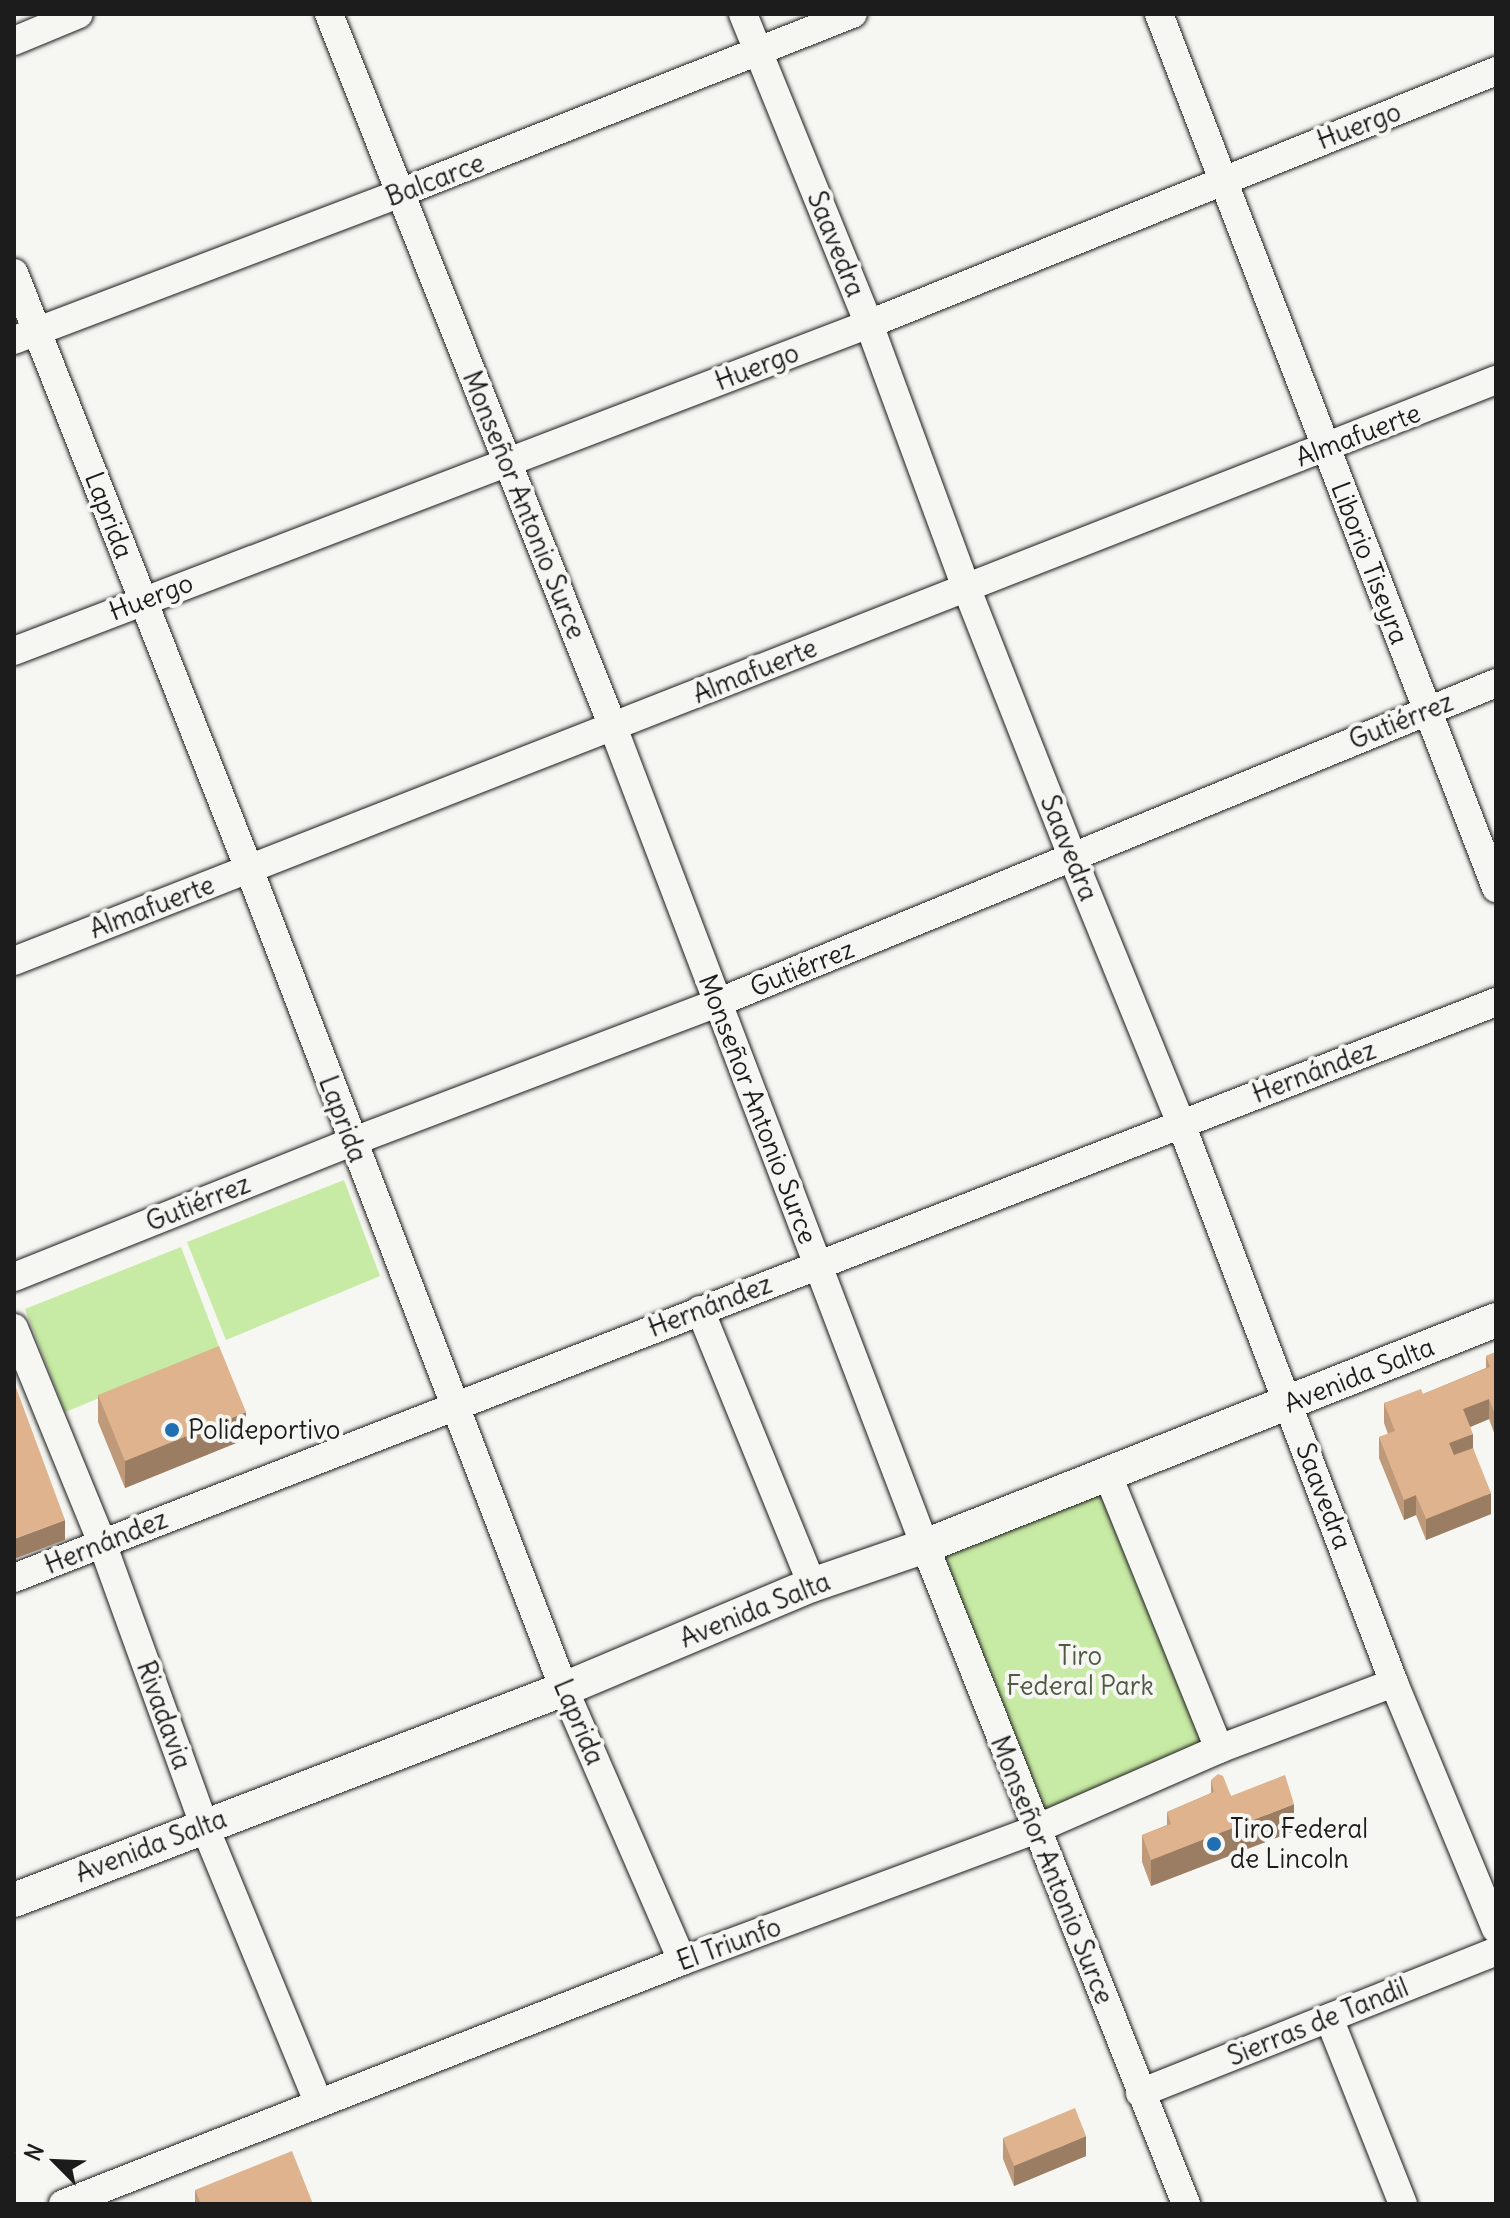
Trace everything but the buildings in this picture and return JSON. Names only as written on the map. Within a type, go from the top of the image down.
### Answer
[{"type":"main road","name":"Avenida Salta","points":[[14,1900],[564,1689],[812,1585],[925,1546],[1496,1320]]},
{"type":"street","points":[[14,41],[79,14]]},
{"type":"street","name":"Monseñor Antonio Surce","points":[[329,14],[613,727],[925,1546],[1186,2204]]},
{"type":"street","name":"Saavedra","points":[[743,14],[869,324],[966,587],[1181,1124],[1394,1683],[1496,1929]]},
{"type":"street","name":"Balcarce","points":[[26,336],[400,193],[853,14]]},
{"type":"street","name":"Liborio Tiseyra","points":[[1159,14],[1496,888]]},
{"type":"street","name":"Huergo","points":[[14,651],[869,324],[1496,71]]},
{"type":"street","name":"Laprida","points":[[14,273],[26,336],[142,600],[249,869],[351,1142],[456,1405],[564,1689],[682,1961]]},
{"type":"street","name":"Almafuerte","points":[[14,961],[1496,380]]},
{"type":"street","name":"Gutiérrez","points":[[14,1277],[351,1142],[717,1003],[1496,683]]},
{"type":"street","name":"Hernández","points":[[14,1578],[1496,1002]]},
{"type":"street","points":[[700,1310],[812,1585]]},
{"type":"street","name":"Rivadavia","points":[[14,1328],[102,1543],[204,1825],[318,2102]]},
{"type":"street","points":[[1107,1473],[1219,1749]]},
{"type":"street","name":"El Triunfo","points":[[63,2204],[682,1961],[1036,1829],[1219,1749],[1394,1683]]},
{"type":"street","name":"Sierras de Tandil","points":[[1140,2093],[1496,1951]]},
{"type":"street","points":[[1329,2018],[1403,2204]]},
{"type":"green space","points":[[344,1180],[380,1276],[226,1340],[187,1242]]},
{"type":"green space","points":[[181,1247],[220,1349],[65,1412],[25,1309]]},
{"type":"green space","name":"Tiro Federal Park","points":[[1107,1473],[1219,1749],[1036,1829],[925,1546]]},
{"type":"place","name":"Polideportivo","points":[[172,1430]]},
{"type":"place","name":"Tiro Federal de Lincoln","points":[[1214,1844]]}]
